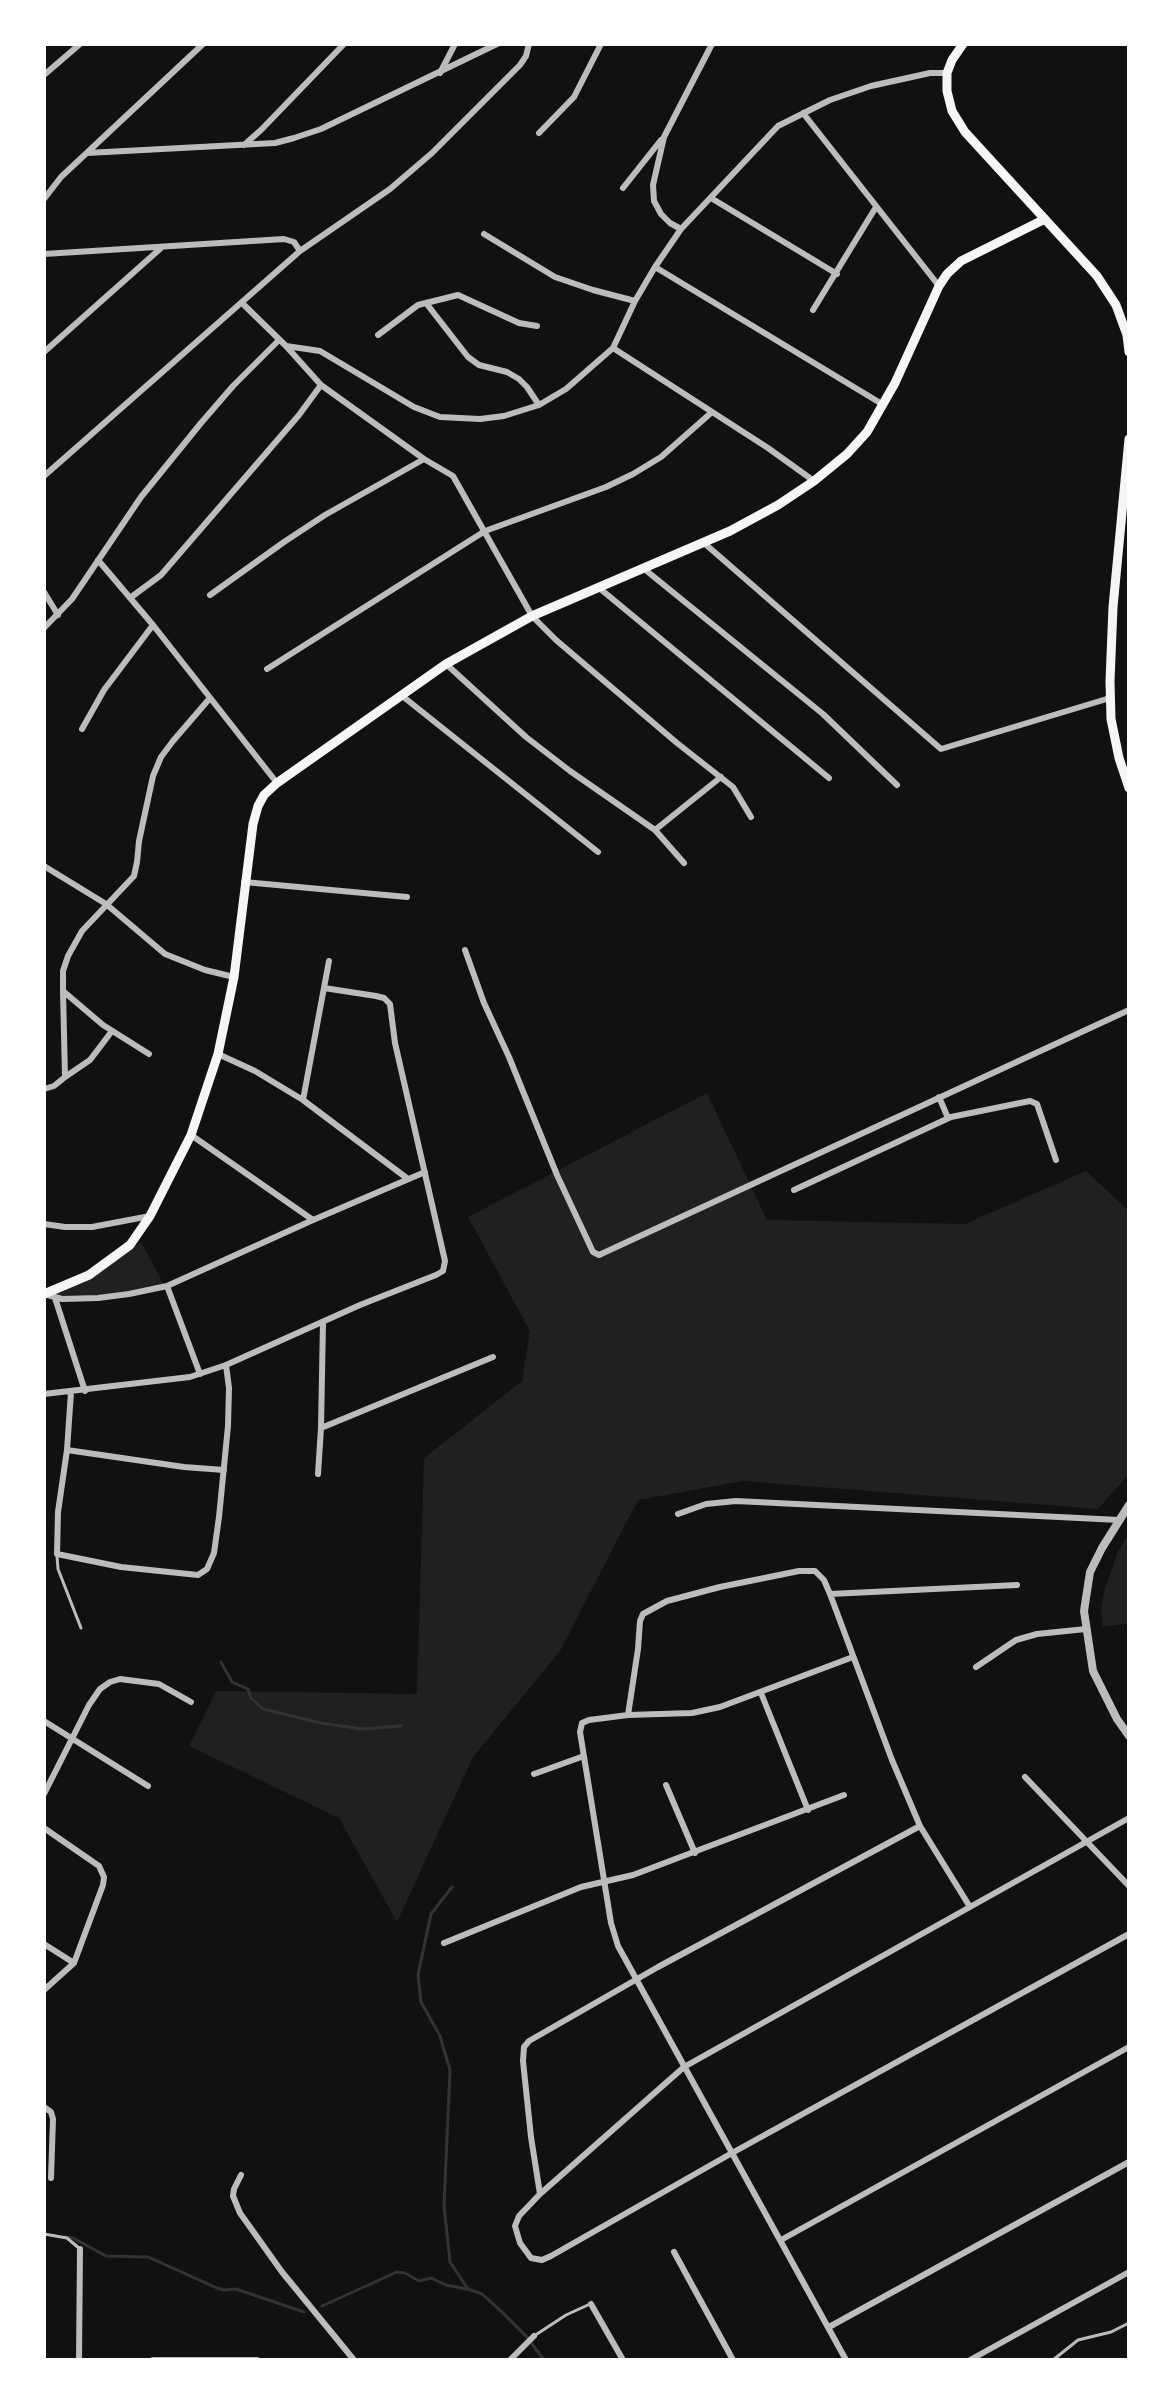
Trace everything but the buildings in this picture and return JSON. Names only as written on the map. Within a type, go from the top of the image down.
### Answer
[{"type":"main road","points":[[963,44],[947,73],[952,111],[965,132],[1097,276],[1116,305],[1128,334],[1129,352]]},
{"type":"main road","points":[[44,1294],[106,1264],[130,1245],[150,1216],[191,1135],[218,1054],[234,977],[244,882],[258,806],[264,795],[446,664],[532,616],[704,543],[778,505],[814,481],[847,454],[867,432],[895,383],[939,286],[961,261],[1045,219]]},
{"type":"main road","points":[[1129,439],[1125,522],[1113,609],[1110,698],[1115,740],[1129,788]]},
{"type":"street","points":[[44,75],[80,44]]},
{"type":"street","points":[[44,199],[61,177],[203,44]]},
{"type":"street","points":[[244,145],[344,44]]},
{"type":"street","points":[[439,73],[455,44]]},
{"type":"street","points":[[87,153],[275,143],[321,129],[497,44]]},
{"type":"street","points":[[44,476],[300,251],[390,189],[432,153],[520,65],[529,44]]},
{"type":"street","points":[[539,133],[574,97],[601,44]]},
{"type":"street","points":[[623,188],[664,137],[712,44]]},
{"type":"street","points":[[286,346],[320,351],[414,407],[440,417],[480,419],[504,416],[539,405],[566,389],[613,348],[635,301],[681,229],[778,126],[871,86],[930,73],[947,73]]},
{"type":"street","points":[[803,113],[939,286]]},
{"type":"street","points":[[664,137],[653,185],[654,201],[670,223],[681,229]]},
{"type":"street","points":[[711,198],[837,274]]},
{"type":"street","points":[[813,310],[876,207]]},
{"type":"street","points":[[484,234],[555,277],[635,301]]},
{"type":"street","points":[[44,254],[284,239],[294,242],[300,251]]},
{"type":"street","points":[[44,352],[162,247]]},
{"type":"street","points":[[655,267],[882,404]]},
{"type":"street","points":[[378,335],[407,312],[426,303],[460,295],[519,323],[537,326]]},
{"type":"street","points":[[242,303],[321,385],[424,459],[453,476],[532,616],[677,743],[733,787],[751,817]]},
{"type":"street","points":[[426,303],[468,357],[479,365],[507,372],[519,379],[539,405]]},
{"type":"street","points":[[44,628],[87,579],[141,497],[201,423],[279,340]]},
{"type":"street","points":[[613,348],[814,481]]},
{"type":"street","points":[[130,598],[161,575],[299,415],[321,385]]},
{"type":"street","points":[[267,669],[485,531],[606,487],[633,474],[661,457],[712,412]]},
{"type":"street","points":[[210,595],[325,515],[424,459]]},
{"type":"street","points":[[704,543],[941,749],[1110,698]]},
{"type":"street","points":[[98,560],[277,783]]},
{"type":"street","points":[[643,568],[823,714],[897,785]]},
{"type":"street","points":[[598,587],[829,778]]},
{"type":"street","points":[[44,592],[58,615]]},
{"type":"street","points":[[82,729],[104,690],[153,625]]},
{"type":"street","points":[[446,664],[526,737],[655,830],[684,863]]},
{"type":"street","points":[[401,695],[598,852]]},
{"type":"street","points":[[65,1077],[63,971],[75,941],[136,871],[146,800],[161,757],[210,698]]},
{"type":"street","points":[[655,830],[721,777]]},
{"type":"street","points":[[46,869],[106,904],[165,954],[205,970],[234,977]]},
{"type":"street","points":[[244,882],[407,897]]},
{"type":"street","points":[[465,950],[484,1003],[557,1175],[595,1254],[603,1255],[1129,1010]]},
{"type":"street","points":[[303,1100],[329,961]]},
{"type":"street","points":[[44,1394],[170,1381],[200,1374],[436,1275],[446,1267],[395,1043],[390,1004],[376,996],[324,988]]},
{"type":"street","points":[[63,991],[112,1031],[149,1054]]},
{"type":"street","points":[[44,1089],[54,1086],[90,1060],[112,1031]]},
{"type":"street","points":[[218,1054],[255,1071],[303,1100],[408,1179]]},
{"type":"street","points":[[939,1097],[948,1118]]},
{"type":"street","points":[[794,1190],[948,1118],[1030,1101],[1037,1104],[1056,1160]]},
{"type":"street","points":[[191,1135],[313,1220]]},
{"type":"street","points":[[44,1294],[55,1298],[113,1296],[167,1286],[425,1172]]},
{"type":"street","points":[[44,1224],[92,1227],[150,1216]]},
{"type":"street","points":[[167,1286],[200,1374]]},
{"type":"street","points":[[55,1298],[85,1391]]},
{"type":"street","points":[[318,1474],[323,1322]]},
{"type":"street","points":[[321,1428],[493,1357]]},
{"type":"street","points":[[71,1392],[58,1512],[57,1554],[142,1570],[192,1575],[203,1573],[214,1553],[224,1470],[229,1388],[226,1365]]},
{"type":"street","points":[[67,1450],[224,1470]]},
{"type":"street","points":[[678,1514],[706,1504],[736,1501],[1119,1520]]},
{"type":"street","points":[[1129,1505],[1090,1572],[1084,1611],[1093,1671],[1129,1736]]},
{"type":"street","points":[[628,1715],[641,1617],[649,1610],[667,1601],[720,1587],[808,1570],[818,1572],[830,1594],[920,1826],[970,1907]]},
{"type":"street","points":[[830,1594],[1017,1585]]},
{"type":"street","points":[[976,1667],[1016,1640],[1037,1634],[1086,1629]]},
{"type":"street","points":[[846,2360],[635,1981],[614,1937],[580,1738],[581,1724],[589,1720],[692,1713],[720,1707],[853,1657]]},
{"type":"street","points":[[44,1794],[71,1737],[100,1689],[110,1682],[120,1679],[159,1684],[191,1702]]},
{"type":"street","points":[[761,1693],[808,1810]]},
{"type":"street","points":[[44,1721],[148,1786]]},
{"type":"street","points":[[534,1774],[584,1756]]},
{"type":"street","points":[[1025,1777],[1129,1886]]},
{"type":"street","points":[[666,1785],[695,1853]]},
{"type":"street","points":[[444,1943],[581,1887],[605,1883],[695,1853],[844,1795]]},
{"type":"street","points":[[1129,1818],[684,2067],[519,2216],[515,2226],[520,2243],[531,2258],[536,2260],[551,2256],[1129,1934]]},
{"type":"street","points":[[540,2194],[531,2137],[524,2047],[529,2041],[780,1900],[920,1826]]},
{"type":"street","points":[[44,1828],[99,1866],[103,1885],[74,1963],[44,1990]]},
{"type":"street","points":[[44,1944],[74,1963]]},
{"type":"street","points":[[781,2240],[1129,2047]]},
{"type":"street","points":[[44,2107],[51,2112],[53,2119],[51,2178]]},
{"type":"street","points":[[829,2327],[1129,2162]]},
{"type":"street","points":[[241,2175],[233,2196],[240,2213],[267,2253],[354,2360]]},
{"type":"street","points":[[79,2360],[80,2249]]},
{"type":"street","points":[[674,2252],[733,2360]]},
{"type":"street","points":[[970,2360],[1129,2272]]},
{"type":"street","points":[[591,2304],[623,2360]]},
{"type":"street","points":[[510,2360],[534,2336]]},
{"type":"street","points":[[153,2360],[257,2360]]},
{"type":"lane","points":[[57,1554],[58,1569],[81,1628]]},
{"type":"lane","points":[[44,2234],[67,2238],[80,2249]]},
{"type":"lane","points":[[534,2336],[566,2315],[591,2304]]},
{"type":"lane","points":[[1053,2360],[1078,2340],[1111,2332],[1129,2323]]},
{"type":"shaded area","points":[[707,1093],[767,1220],[965,1224],[1086,1171],[1129,1211],[1129,1474],[1098,1509],[743,1481],[638,1500],[560,1651],[473,1757],[397,1922],[339,1818],[189,1746],[216,1691],[417,1694],[424,1458],[522,1381],[530,1331],[468,1217]]},
{"type":"shaded area","points":[[141,1242],[164,1285],[128,1293],[72,1298],[51,1294],[92,1276]]},
{"type":"shaded area","points":[[1129,1533],[1129,1623],[1103,1627],[1101,1609],[1104,1592],[1118,1551]]},
{"type":"waterway","points":[[221,1662],[232,1682],[248,1689],[251,1698],[263,1709],[362,1729],[401,1726]]},
{"type":"waterway","points":[[452,1887],[431,1914],[418,1975],[421,2002],[440,2036],[450,2070],[444,2206],[450,2262],[468,2289],[482,2294],[501,2311],[544,2360]]},
{"type":"waterway","points":[[65,2237],[73,2238],[106,2256],[148,2257],[217,2288],[236,2289],[304,2312]]},
{"type":"waterway","points":[[322,2306],[397,2272],[419,2281],[431,2278],[466,2289]]}]
